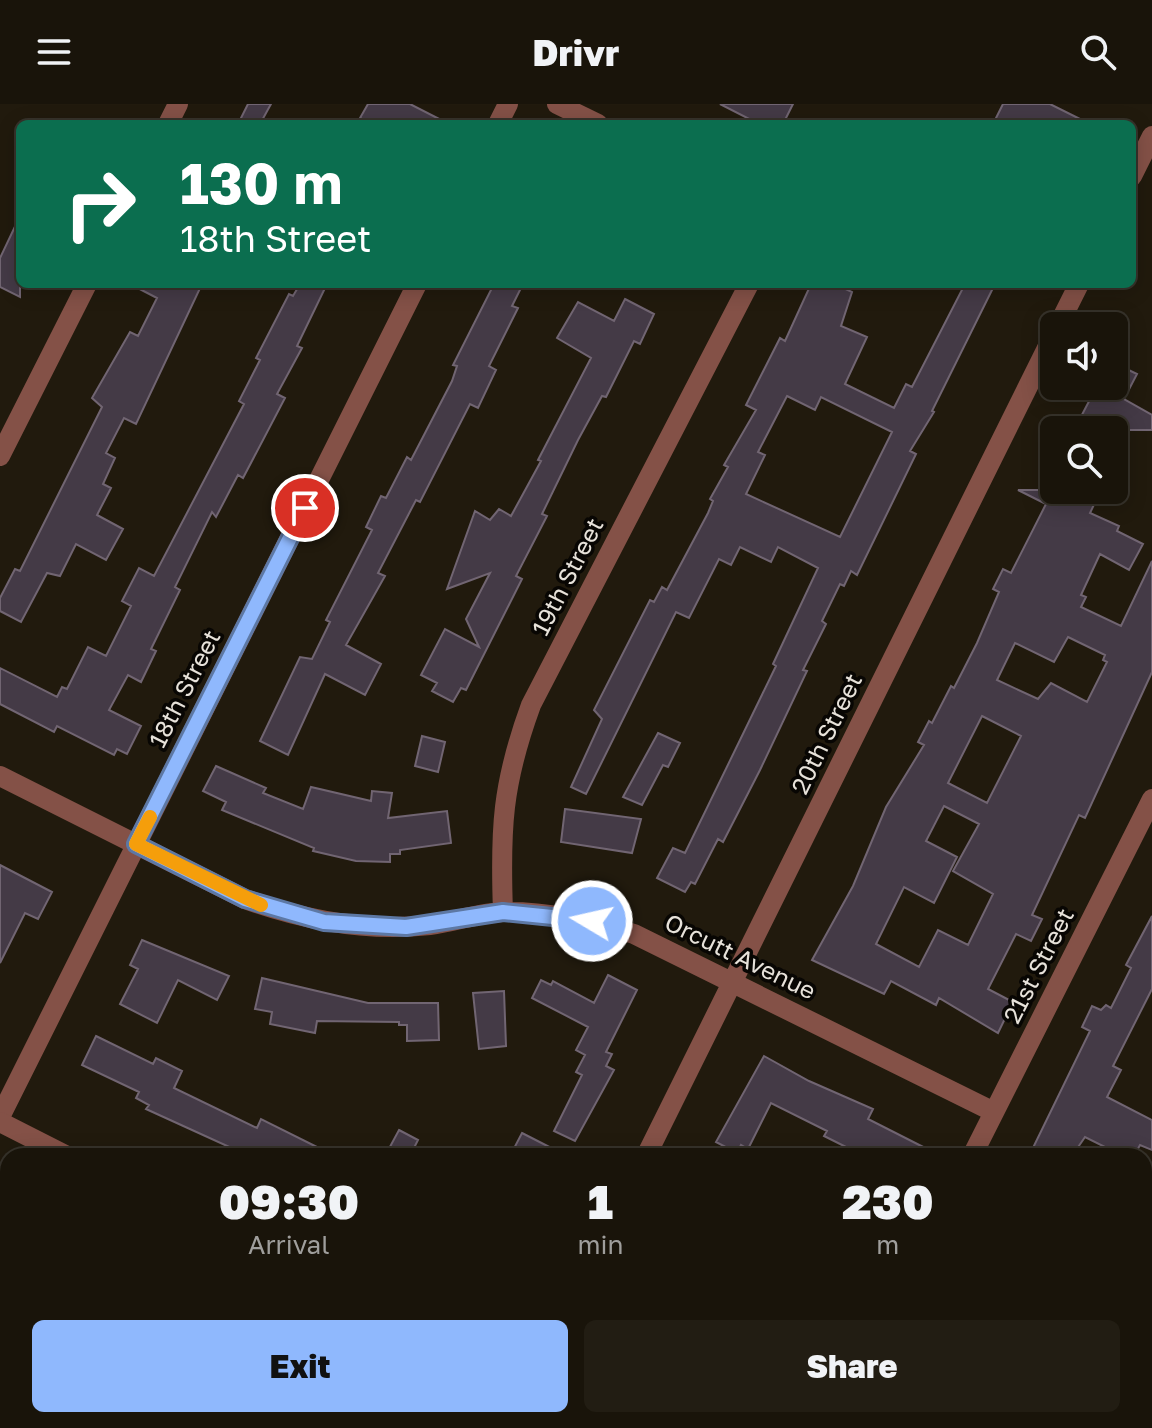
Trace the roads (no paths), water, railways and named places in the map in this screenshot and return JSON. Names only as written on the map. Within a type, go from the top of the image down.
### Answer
[{"type":"street","points":[[557,104],[590,120]]},
{"type":"street","points":[[1136,168],[1152,136]]},
{"type":"street","points":[[0,456],[85,288]]},
{"type":"street","name":"18th Street","points":[[0,1120],[415,288]]},
{"type":"street","name":"19th Street","points":[[503,912],[500,839],[504,798],[512,757],[531,705],[747,288]]},
{"type":"street","points":[[1065,312],[1077,288]]},
{"type":"street","name":"20th Street","points":[[650,1148],[1040,362]]},
{"type":"street","name":"Orcutt Avenue","points":[[0,776],[245,899],[324,922],[406,927],[503,912],[548,914],[620,930],[733,982],[994,1112]]},
{"type":"street","name":"21st Street","points":[[976,1148],[1152,799]]},
{"type":"street","points":[[0,1120],[52,1148]]}]
